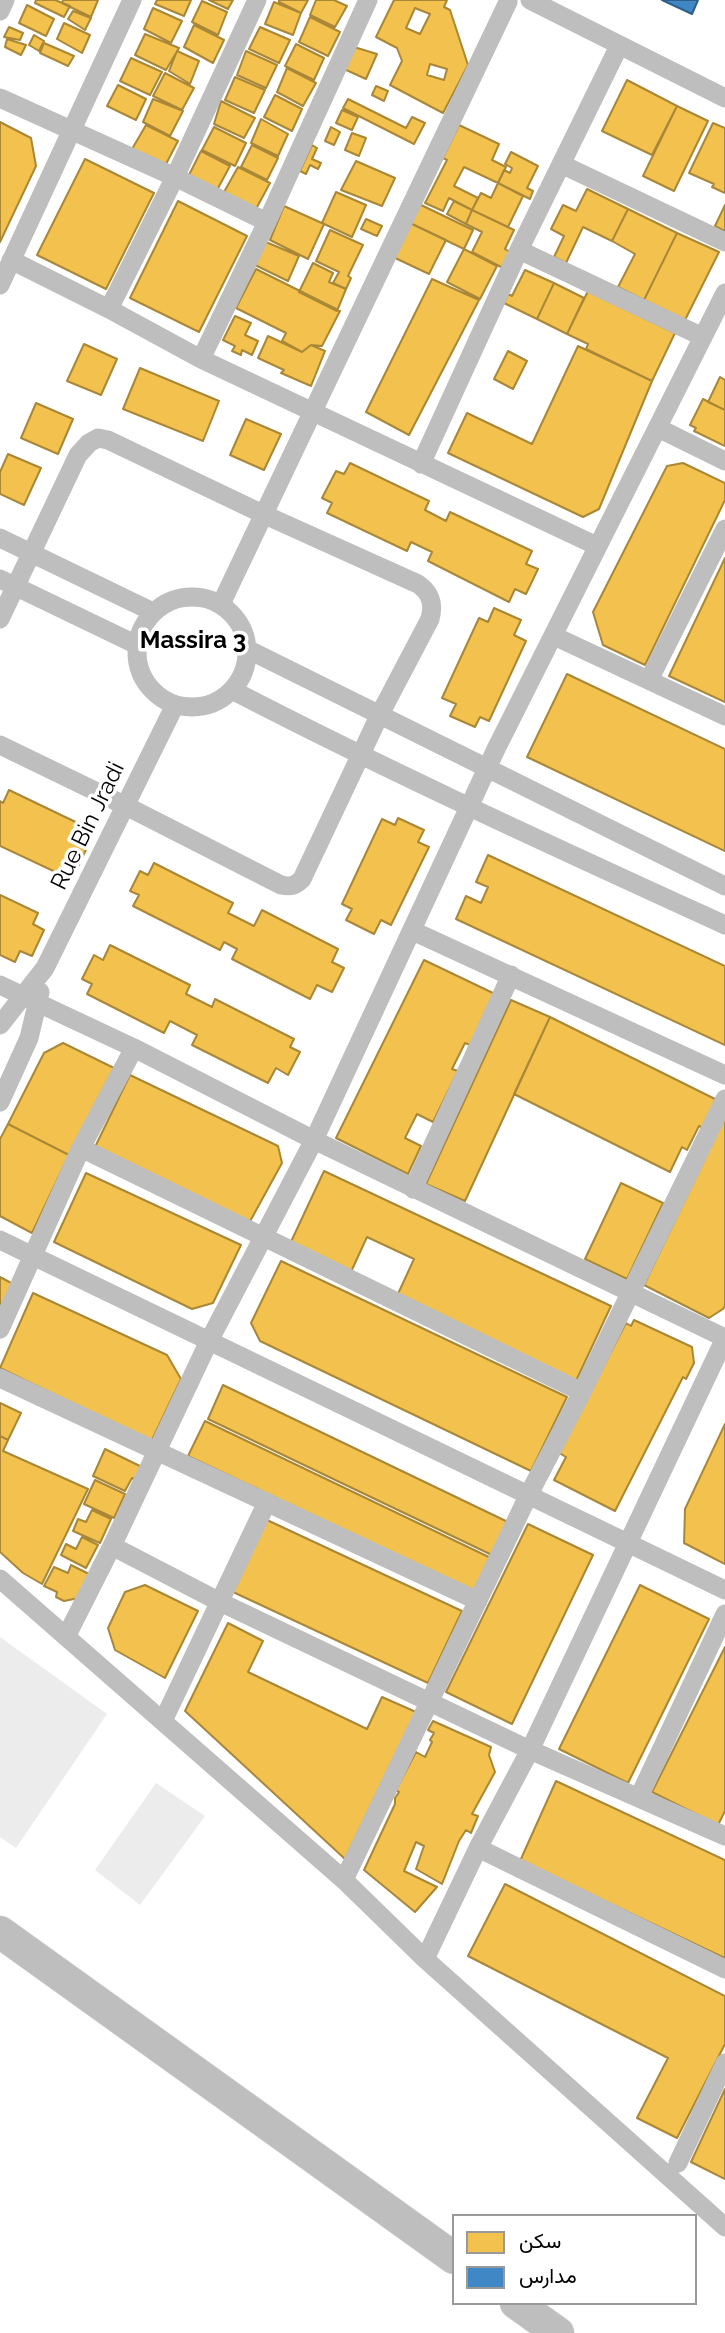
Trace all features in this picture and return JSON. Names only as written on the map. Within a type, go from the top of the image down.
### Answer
[{"type":"main road","points":[[0,1932],[452,2257]]},
{"type":"main road","points":[[519,2305],[558,2333]]},
{"type":"street","points":[[0,10],[5,0]]},
{"type":"street","points":[[0,285],[132,0]]},
{"type":"street","points":[[109,309],[175,177],[257,0]]},
{"type":"street","points":[[201,359],[368,0]]},
{"type":"street","points":[[530,0],[725,97]]},
{"type":"street","points":[[221,604],[510,1]]},
{"type":"street","points":[[421,464],[519,250],[619,46]]},
{"type":"street","points":[[0,98],[267,222]]},
{"type":"street","points":[[561,164],[725,242]]},
{"type":"street","points":[[519,250],[703,337]]},
{"type":"street","points":[[11,260],[201,359],[597,546]]},
{"type":"street","points":[[66,1637],[209,1341],[314,1140],[487,768],[725,293]]},
{"type":"street","points":[[658,428],[725,461]]},
{"type":"street","points":[[0,619],[8,583],[33,554],[78,455],[97,438],[108,440],[418,584],[430,595],[432,604],[430,619],[379,716],[302,879],[296,885],[281,886],[0,745]]},
{"type":"street","points":[[649,680],[725,529]]},
{"type":"street","points":[[0,538],[153,612]]},
{"type":"street","points":[[8,583],[136,645]]},
{"type":"street","points":[[186,596],[202,597],[221,604],[241,625],[247,649],[242,675],[232,690],[223,698],[207,705],[191,707],[175,705],[157,695],[143,679],[137,659],[136,645],[142,626],[153,612],[172,600],[186,596]]},
{"type":"street","points":[[554,636],[725,716]]},
{"type":"street","points":[[247,649],[725,886]]},
{"type":"street","points":[[232,690],[468,807],[725,925]]},
{"type":"street","name":"Rue Bin Jradi","points":[[0,1026],[30,999],[175,705]]},
{"type":"street","points":[[413,931],[725,1076]]},
{"type":"street","points":[[413,1189],[511,975]]},
{"type":"street","points":[[0,985],[134,1048],[413,1189],[725,1338],[530,1750],[478,1848],[425,1959]]},
{"type":"street","name":"Rue Bin Jradi","points":[[0,1102],[29,1038],[30,999]]},
{"type":"street","points":[[0,1329],[81,1149],[134,1048]]},
{"type":"street","points":[[344,1880],[528,1496],[582,1392],[725,1099]]},
{"type":"street","points":[[81,1149],[582,1392]]},
{"type":"street","points":[[0,1240],[725,1590]]},
{"type":"street","points":[[0,1378],[478,1601]]},
{"type":"street","points":[[163,1721],[267,1502]]},
{"type":"street","points":[[112,1546],[220,1602],[530,1750],[725,1836]]},
{"type":"street","points":[[0,1579],[344,1880],[425,1959],[725,2227]]},
{"type":"street","points":[[639,1797],[725,1614]]},
{"type":"street","points":[[478,1848],[725,1969]]},
{"type":"street","points":[[678,2163],[725,2063]]},
{"type":"shaded area","points":[[0,1637],[107,1714],[16,1848],[0,1837]]},
{"type":"shaded area","points":[[156,1783],[205,1816],[140,1905],[95,1870]]},
{"type":"building: سكن","points":[[36,0],[55,0],[70,6],[64,17],[35,3]]},
{"type":"building: سكن","points":[[63,0],[98,0],[91,17],[62,3]]},
{"type":"building: سكن","points":[[157,0],[191,0],[184,16],[155,4]]},
{"type":"building: سكن","points":[[209,0],[233,0],[228,9]]},
{"type":"building: سكن","points":[[279,0],[308,0],[301,13]]},
{"type":"building: سكن","points":[[316,0],[334,0],[347,6],[335,27],[310,15]]},
{"type":"building: سكن","points":[[394,0],[447,0],[444,7],[450,10],[468,65],[443,113],[390,85],[402,61],[397,48],[376,37]]},
{"type":"building: سكن","points":[[202,1],[227,12],[218,35],[192,22]]},
{"type":"building: سكن","points":[[274,2],[301,13],[293,35],[265,24]]},
{"type":"building: سكن","points":[[27,5],[54,19],[46,36],[19,23]]},
{"type":"building: سكن","points":[[153,8],[182,21],[171,43],[144,29]]},
{"type":"building: سكن","points":[[415,8],[430,14],[420,34],[406,28]]},
{"type":"building: سكن","points":[[73,11],[91,18],[85,30],[68,19]]},
{"type":"building: سكن","points":[[310,17],[340,32],[328,56],[299,42]]},
{"type":"building: سكن","points":[[64,23],[90,35],[82,53],[57,39]]},
{"type":"building: سكن","points":[[194,25],[224,40],[213,63],[184,47]]},
{"type":"building: سكن","points":[[9,27],[23,33],[20,40],[4,37]]},
{"type":"building: سكن","points":[[260,27],[290,40],[279,63],[249,49]]},
{"type":"building: سكن","points":[[145,34],[179,48],[166,70],[135,55]]},
{"type":"building: سكن","points":[[34,35],[44,41],[39,51],[29,45]]},
{"type":"building: سكن","points":[[7,39],[26,45],[21,55],[5,47]]},
{"type":"building: سكن","points":[[44,43],[74,56],[68,66],[40,53]]},
{"type":"building: سكن","points":[[296,44],[324,58],[314,80],[285,66]]},
{"type":"building: سكن","points":[[354,47],[377,54],[366,79],[344,69]]},
{"type":"building: سكن","points":[[177,51],[199,61],[190,84],[169,71]]},
{"type":"building: سكن","points":[[246,51],[277,65],[266,88],[237,75]]},
{"type":"building: سكن","points":[[131,58],[162,72],[150,95],[120,81]]},
{"type":"building: سكن","points":[[430,64],[447,69],[444,80],[427,75]]},
{"type":"building: سكن","points":[[287,68],[316,83],[303,106],[277,92]]},
{"type":"building: سكن","points":[[165,73],[194,88],[182,110],[153,96]]},
{"type":"building: سكن","points":[[235,77],[265,90],[254,113],[225,100]]},
{"type":"building: سكن","points":[[627,80],[677,106],[652,155],[602,131]]},
{"type":"building: سكن","points":[[118,85],[146,99],[136,120],[107,106]]},
{"type":"building: سكن","points":[[376,86],[388,91],[384,101],[372,95]]},
{"type":"building: سكن","points":[[275,95],[302,109],[292,131],[264,117]]},
{"type":"building: سكن","points":[[153,99],[183,111],[170,136],[143,122]]},
{"type":"building: سكن","points":[[348,99],[406,128],[412,117],[425,123],[414,144],[343,108]]},
{"type":"building: سكن","points":[[221,101],[255,118],[244,138],[214,124]]},
{"type":"building: سكن","points":[[677,106],[708,121],[674,191],[643,176]]},
{"type":"building: سكن","points":[[342,110],[358,117],[352,130],[336,123]]},
{"type":"building: سكن","points":[[261,119],[288,134],[278,156],[251,143]]},
{"type":"building: سكن","points":[[0,122],[31,138],[36,166],[0,242]]},
{"type":"building: سكن","points":[[713,123],[725,128],[725,193],[712,187],[714,184],[689,173]]},
{"type":"building: سكن","points":[[146,125],[178,141],[165,166],[132,149]]},
{"type":"building: سكن","points":[[459,125],[499,144],[492,160],[506,167],[498,183],[464,167],[454,186],[478,198],[472,210],[449,198],[443,211],[425,203],[447,160],[443,158]]},
{"type":"building: سكن","points":[[214,127],[246,143],[235,166],[202,150]]},
{"type":"building: سكن","points":[[331,127],[340,132],[334,145],[325,141]]},
{"type":"building: سكن","points":[[352,133],[366,138],[359,156],[345,150]]},
{"type":"building: سكن","points":[[252,145],[278,158],[267,180],[241,167]]},
{"type":"building: سكن","points":[[312,145],[317,148],[312,159],[321,163],[318,169],[310,165],[306,174],[300,171]]},
{"type":"building: سكن","points":[[201,151],[230,166],[217,190],[189,175]]},
{"type":"building: سكن","points":[[511,152],[538,166],[527,188],[533,191],[530,199],[498,183],[504,170],[510,173],[512,168],[505,164]]},
{"type":"building: سكن","points":[[85,159],[154,193],[106,289],[37,255]]},
{"type":"building: سكن","points":[[356,161],[395,178],[382,206],[341,190]]},
{"type":"building: سكن","points":[[238,167],[270,183],[256,209],[224,192]]},
{"type":"building: سكن","points":[[498,183],[523,196],[508,227],[472,210],[481,193],[491,198]]},
{"type":"building: سكن","points":[[587,189],[628,209],[612,241],[583,227],[566,263],[554,257],[564,236],[551,229],[563,205],[576,211]]},
{"type":"building: سكن","points":[[336,192],[366,205],[352,237],[322,223]]},
{"type":"building: سكن","points":[[178,201],[247,236],[199,332],[130,298]]},
{"type":"building: سكن","points":[[454,201],[472,210],[466,224],[447,214]]},
{"type":"building: سكن","points":[[419,204],[473,230],[464,249],[410,223]]},
{"type":"building: سكن","points":[[725,205],[725,231],[715,226]]},
{"type":"building: سكن","points":[[284,206],[324,224],[308,259],[270,240]]},
{"type":"building: سكن","points":[[628,209],[677,233],[644,300],[618,287],[635,254],[612,241]]},
{"type":"building: سكن","points":[[472,210],[514,230],[505,249],[513,254],[505,269],[472,252],[482,232],[466,224]]},
{"type":"building: سكن","points":[[366,219],[382,226],[377,236],[361,229]]},
{"type":"building: سكن","points":[[410,223],[446,240],[429,274],[393,257]]},
{"type":"building: سكن","points":[[330,230],[363,245],[348,276],[351,278],[346,289],[333,283],[339,272],[316,261]]},
{"type":"building: سكن","points":[[677,233],[719,252],[685,320],[644,300]]},
{"type":"building: سكن","points":[[266,242],[299,256],[288,281],[255,265]]},
{"type":"building: سكن","points":[[464,249],[497,266],[480,299],[447,282]]},
{"type":"building: سكن","points":[[313,263],[333,273],[329,282],[346,289],[337,311],[299,292]]},
{"type":"building: سكن","points":[[256,269],[340,311],[322,346],[311,345],[302,352],[282,341],[286,333],[236,308]]},
{"type":"building: سكن","points":[[525,270],[554,283],[537,319],[504,303],[508,294],[512,296]]},
{"type":"building: سكن","points":[[432,279],[479,300],[409,435],[366,412]]},
{"type":"building: سكن","points":[[554,283],[584,298],[567,334],[537,319]]},
{"type":"building: سكن","points":[[588,291],[675,333],[652,381],[586,349],[588,344],[567,334]]},
{"type":"building: سكن","points":[[235,316],[251,323],[245,335],[258,341],[252,355],[242,350],[241,355],[232,351],[235,346],[223,340]]},
{"type":"building: سكن","points":[[268,336],[302,352],[311,345],[325,351],[311,386],[281,373],[284,370],[258,358]]},
{"type":"building: سكن","points":[[84,344],[117,359],[101,395],[67,381]]},
{"type":"building: سكن","points":[[578,346],[652,381],[599,509],[583,517],[448,453],[467,413],[532,444]]},
{"type":"building: سكن","points":[[508,351],[527,361],[513,389],[494,379]]},
{"type":"building: سكن","points":[[140,368],[219,401],[203,441],[123,409]]},
{"type":"building: سكن","points":[[720,377],[725,380],[725,410],[708,402]]},
{"type":"building: سكن","points":[[703,399],[725,410],[725,446],[694,431],[696,428],[690,425]]},
{"type":"building: سكن","points":[[36,403],[73,419],[58,454],[21,438]]},
{"type":"building: سكن","points":[[246,419],[281,434],[264,470],[230,455]]},
{"type":"building: سكن","points":[[8,454],[41,468],[24,505],[0,494],[0,472]]},
{"type":"building: سكن","points":[[350,463],[429,501],[425,510],[446,521],[450,512],[532,551],[526,564],[538,569],[526,594],[515,589],[509,602],[428,561],[432,552],[411,542],[407,551],[327,513],[332,503],[322,498],[336,471],[344,474]]},
{"type":"building: سكن","points":[[683,463],[725,483],[725,500],[645,665],[603,645],[593,612],[667,466]]},
{"type":"building: سكن","points":[[725,558],[725,702],[669,676]]},
{"type":"building: سكن","points":[[494,608],[521,620],[514,635],[526,641],[489,721],[480,717],[475,727],[450,716],[456,704],[442,698],[479,618],[488,622]]},
{"type":"building: سكن","points":[[567,674],[725,749],[725,851],[527,757]]},
{"type":"building: سكن","points":[[9,790],[86,827],[81,839],[89,843],[77,869],[69,865],[64,876],[0,846],[0,801],[3,803]]},
{"type":"building: سكن","points":[[398,818],[424,830],[418,842],[429,847],[391,925],[381,920],[374,934],[346,920],[352,909],[342,904],[382,819],[395,825]]},
{"type":"building: سكن","points":[[488,855],[725,966],[725,1045],[456,919],[466,896],[481,903],[488,887],[476,882]]},
{"type":"building: سكن","points":[[154,863],[233,903],[228,913],[254,926],[262,910],[338,949],[332,962],[344,968],[332,992],[317,985],[310,999],[232,959],[237,949],[224,942],[220,950],[133,906],[139,895],[130,891],[140,871],[148,875]]},
{"type":"building: سكن","points":[[0,895],[38,913],[33,924],[44,930],[32,956],[20,951],[15,962],[0,955]]},
{"type":"building: سكن","points":[[110,945],[190,985],[186,994],[212,1007],[215,999],[294,1039],[290,1047],[300,1052],[288,1075],[276,1068],[268,1083],[192,1045],[197,1035],[170,1021],[164,1033],[87,994],[92,984],[82,979],[94,955],[103,960]]},
{"type":"building: سكن","points":[[424,960],[495,994],[470,1045],[465,1043],[452,1069],[458,1071],[433,1122],[417,1114],[405,1138],[421,1146],[408,1174],[336,1138]]},
{"type":"building: سكن","points":[[511,1000],[550,1017],[465,1201],[426,1184]]},
{"type":"building: سكن","points":[[550,1017],[717,1100],[703,1128],[699,1126],[687,1150],[682,1147],[670,1172],[514,1094]]},
{"type":"building: سكن","points":[[63,1043],[114,1068],[69,1155],[8,1124],[44,1053]]},
{"type":"building: سكن","points":[[130,1075],[278,1146],[282,1163],[248,1225],[94,1149]]},
{"type":"building: سكن","points":[[725,1117],[725,1306],[709,1318],[644,1285]]},
{"type":"building: سكن","points":[[8,1124],[69,1155],[32,1233],[0,1216],[0,1139]]},
{"type":"building: سكن","points":[[324,1171],[611,1306],[576,1381],[397,1296],[414,1259],[367,1237],[350,1274],[289,1246]]},
{"type":"building: سكن","points":[[86,1173],[241,1245],[213,1303],[192,1309],[54,1242]]},
{"type":"building: سكن","points":[[621,1183],[663,1203],[627,1279],[585,1259]]},
{"type":"building: سكن","points":[[281,1261],[567,1397],[531,1471],[260,1341],[251,1323]]},
{"type":"building: سكن","points":[[0,1277],[15,1285],[0,1310]]},
{"type":"building: سكن","points":[[33,1293],[167,1355],[181,1379],[151,1442],[0,1368]]},
{"type":"building: سكن","points":[[634,1320],[692,1347],[694,1363],[686,1379],[683,1377],[615,1511],[554,1480],[566,1457],[559,1453],[626,1323],[631,1326]]},
{"type":"building: سكن","points":[[223,1385],[510,1523],[494,1556],[208,1419]]},
{"type":"building: سكن","points":[[0,1403],[21,1413],[8,1440],[0,1436]]},
{"type":"building: سكن","points":[[205,1421],[493,1559],[477,1594],[188,1456]]},
{"type":"building: سكن","points":[[725,1424],[725,1564],[684,1543],[685,1509]]},
{"type":"building: سكن","points":[[0,1436],[8,1440],[3,1451],[88,1489],[42,1584],[23,1573],[0,1552]]},
{"type":"building: سكن","points":[[105,1449],[142,1467],[136,1480],[132,1478],[125,1491],[93,1476]]},
{"type":"building: سكن","points":[[95,1480],[125,1494],[114,1518],[84,1504]]},
{"type":"building: سكن","points":[[92,1510],[111,1519],[100,1543],[73,1531],[78,1519],[86,1522]]},
{"type":"building: سكن","points":[[267,1520],[462,1611],[428,1683],[233,1592]]},
{"type":"building: سكن","points":[[528,1524],[593,1555],[512,1724],[446,1692]]},
{"type":"building: سكن","points":[[82,1537],[98,1545],[86,1568],[61,1555],[66,1544],[76,1549]]},
{"type":"building: سكن","points":[[71,1565],[91,1575],[79,1598],[64,1601],[56,1597],[57,1592],[44,1586],[54,1567],[68,1573]]},
{"type":"building: سكن","points":[[145,1585],[198,1611],[165,1678],[115,1650],[108,1628],[125,1592]]},
{"type":"building: سكن","points":[[640,1585],[709,1619],[628,1783],[559,1749]]},
{"type":"building: سكن","points":[[228,1623],[263,1641],[248,1672],[367,1729],[382,1697],[416,1712],[345,1859],[185,1711]]},
{"type":"building: سكن","points":[[725,1647],[725,1811],[718,1825],[652,1792]]},
{"type":"building: سكن","points":[[433,1721],[491,1747],[489,1755],[495,1772],[472,1814],[478,1816],[471,1833],[466,1830],[459,1841],[442,1884],[416,1869],[424,1846],[416,1842],[404,1871],[437,1887],[415,1912],[364,1870],[395,1804],[399,1792],[396,1790],[416,1752],[425,1757],[432,1742],[430,1740],[434,1733],[428,1730]]},
{"type":"building: سكن","points":[[556,1781],[725,1860],[725,1958],[520,1861]]},
{"type":"building: سكن","points":[[505,1884],[725,1996],[725,2044],[677,2138],[637,2118],[668,2058],[468,1956]]},
{"type":"building: سكن","points":[[725,2089],[725,2179],[691,2162]]},
{"type":"building: مدارس","points":[[662,0],[698,0],[692,14]]},
{"type":"district","name":"Massira 3","points":[[193,641]]}]
